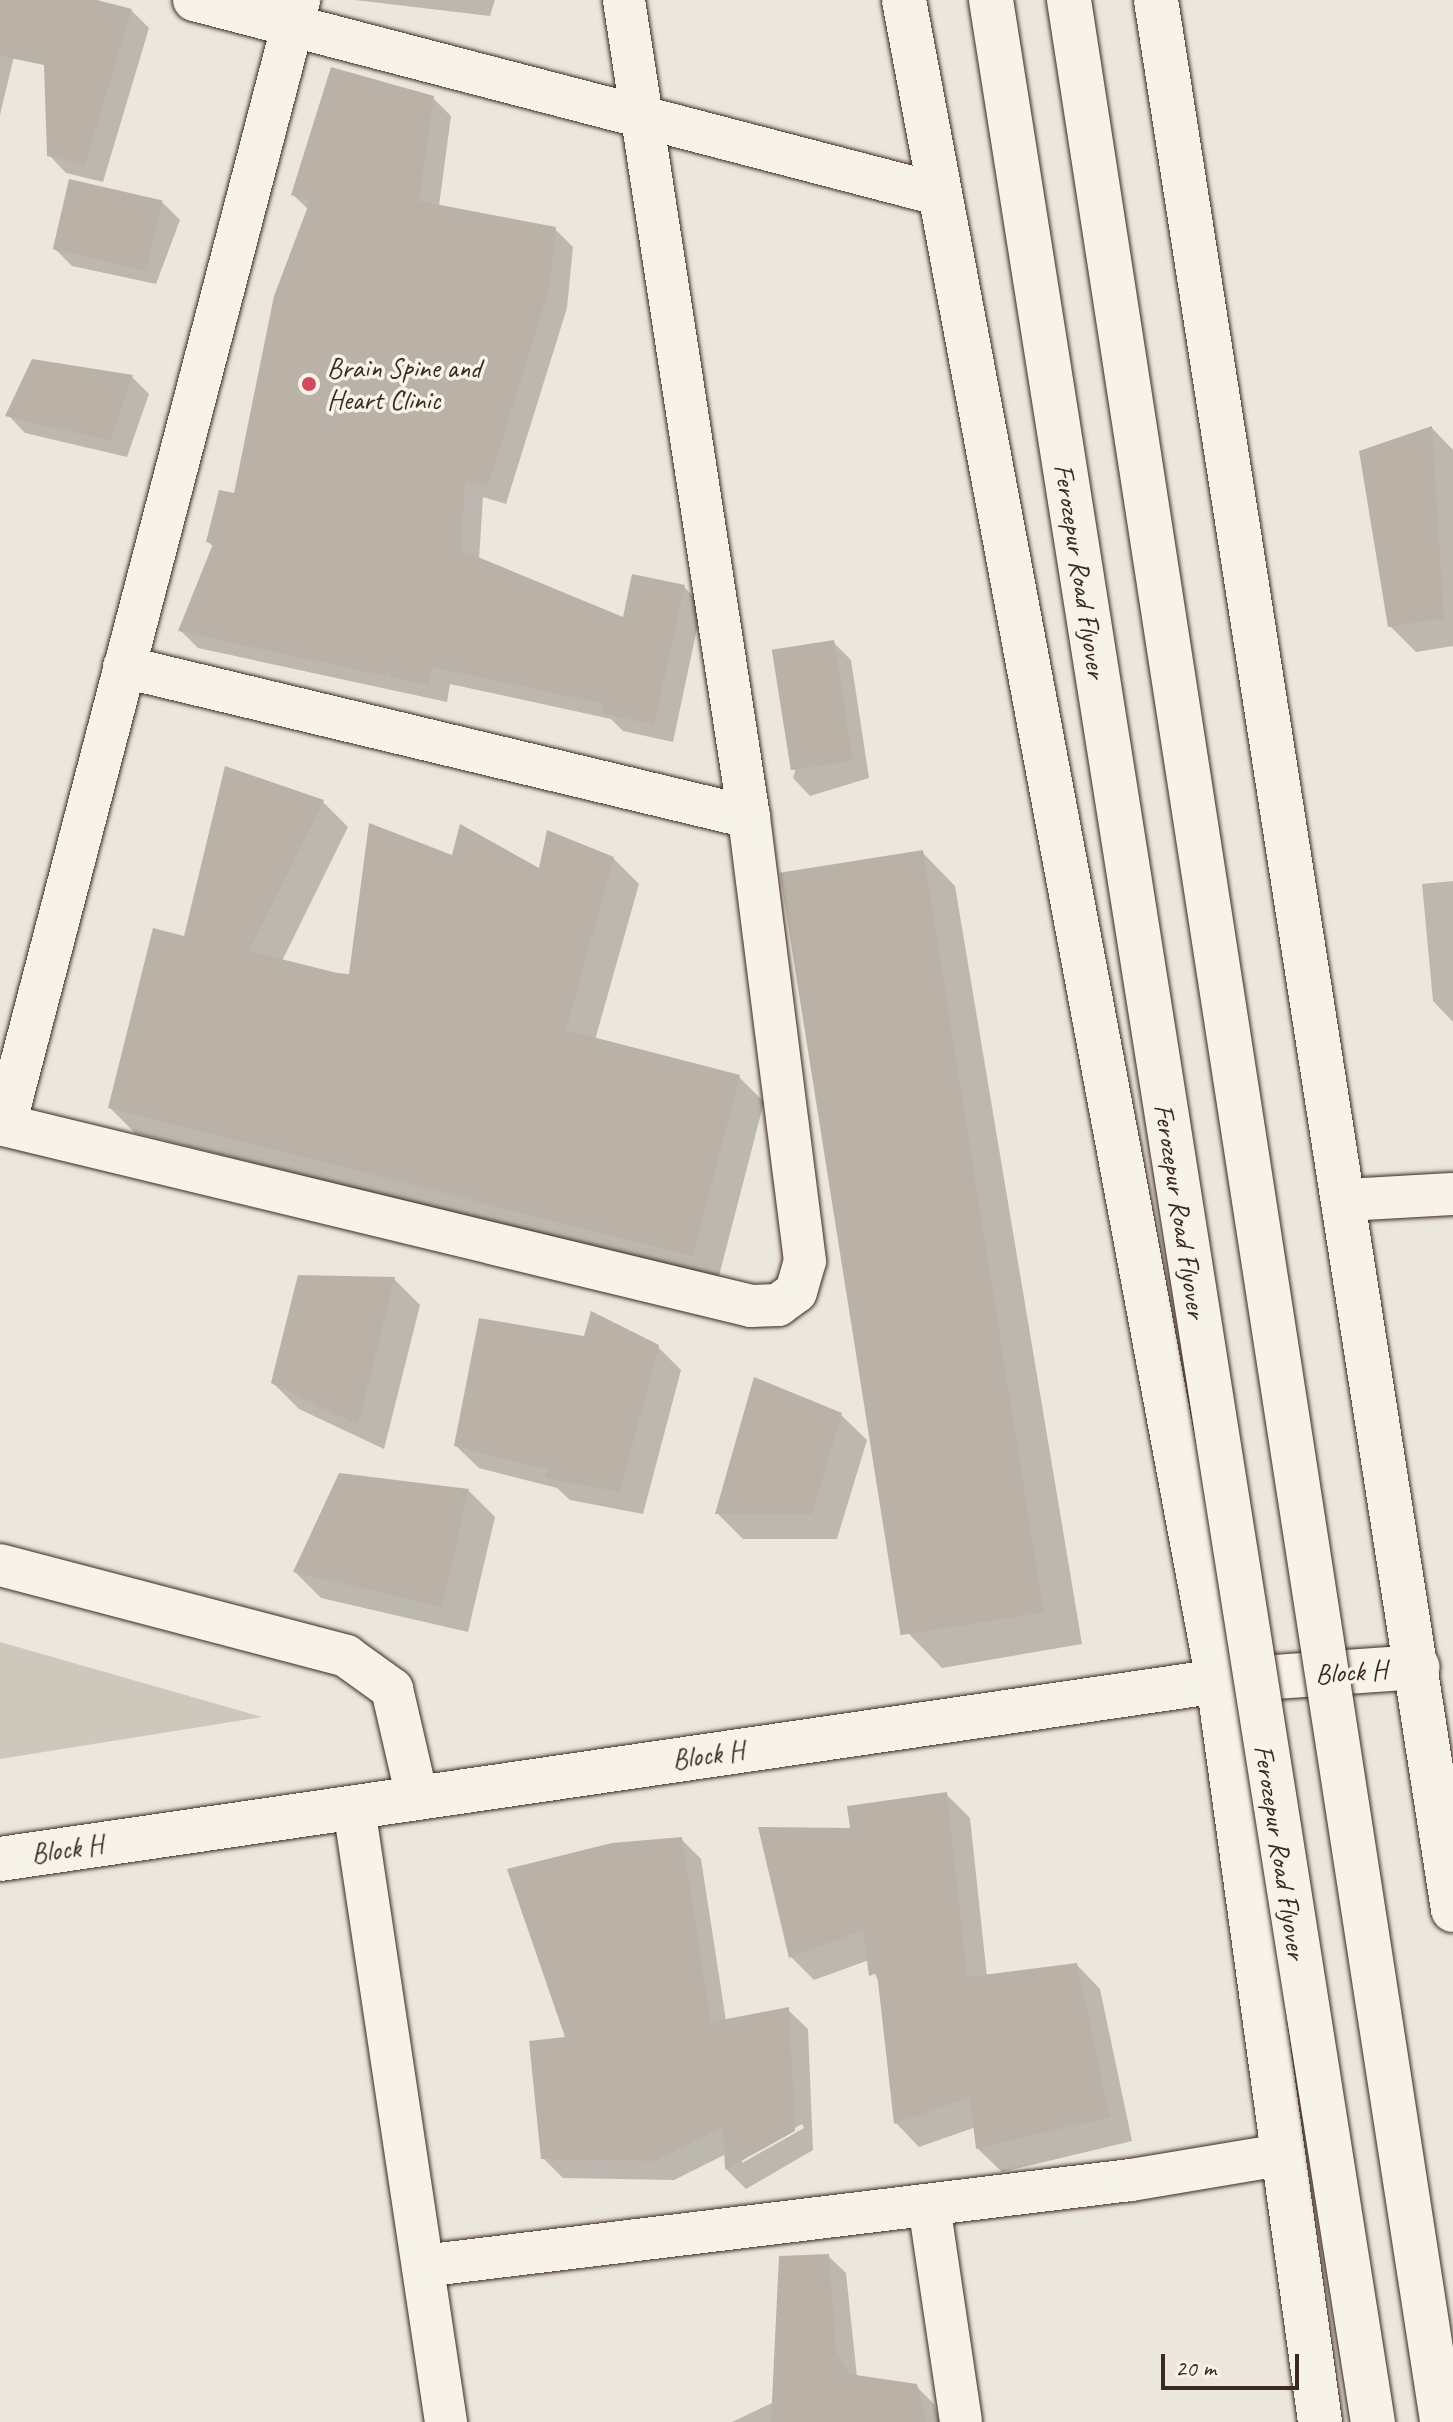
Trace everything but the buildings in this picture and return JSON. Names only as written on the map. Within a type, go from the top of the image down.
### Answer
[{"type":"main road","points":[[904,0],[934,193],[1218,1681],[1280,2155],[1320,2422]]},
{"type":"main road","name":"Ferozepur Road Flyover","points":[[991,0],[1373,2422]]},
{"type":"main road","points":[[1069,0],[1442,2422]]},
{"type":"main road","points":[[1156,0],[1345,1200],[1386,1503],[1418,1667],[1453,1910]]},
{"type":"main road","name":"Block H","points":[[0,1859],[1218,1681],[1418,1667]]},
{"type":"street","points":[[194,0],[296,12],[641,116],[934,193]]},
{"type":"street","points":[[296,12],[2,1124],[751,1306],[778,1305],[796,1292],[805,1261],[749,817],[624,0]]},
{"type":"street","points":[[124,667],[749,817]]},
{"type":"street","points":[[1345,1200],[1453,1194]]},
{"type":"street","points":[[0,1565],[346,1656],[392,1689],[417,1797]]},
{"type":"street","points":[[354,1808],[446,2422]]},
{"type":"street","points":[[423,2266],[929,2205],[1280,2155]]},
{"type":"street","points":[[929,2205],[961,2422]]},
{"type":"shaded area","points":[[0,1642],[262,1717],[0,1759]]},
{"type":"place","name":"Brain Spine and Heart Clinic","points":[[309,384]]}]
